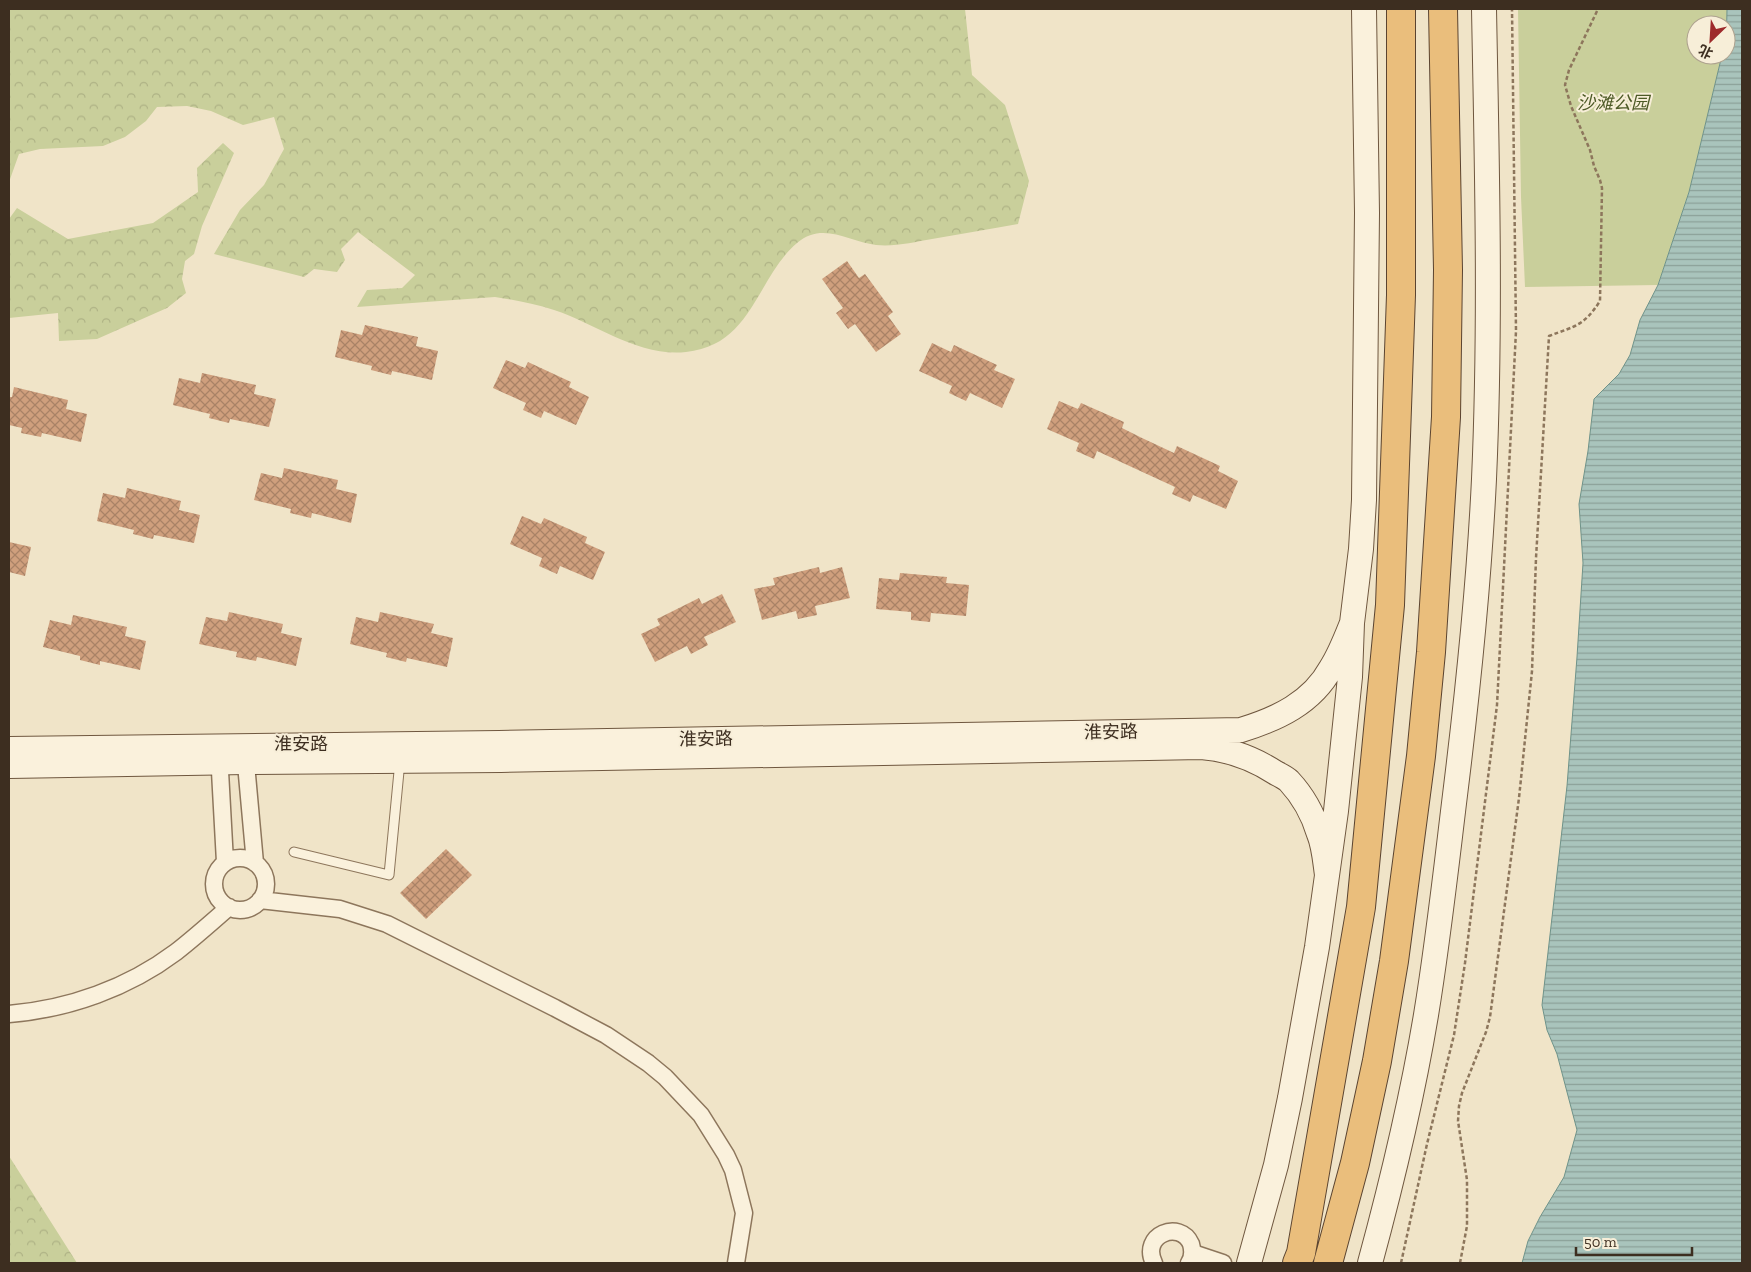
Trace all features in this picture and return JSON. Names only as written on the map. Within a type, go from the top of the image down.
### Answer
[{"type":"highway","points":[[1297,1263],[1301,1253],[1361,907],[1390,605],[1401,295],[1401,9]]},
{"type":"highway","points":[[1328,1263],[1355,1163],[1377,1061],[1392,970],[1421,756],[1431,652],[1446,417],[1448,270],[1443,9]]},
{"type":"main road","points":[[1249,1263],[1276,1165],[1317,947],[1336,812],[1347,706],[1352,623],[1361,549],[1364,500],[1368,213],[1364,9]]},
{"type":"main road","points":[[1370,1263],[1413,1082],[1426,1016],[1440,922],[1472,645],[1479,561],[1487,400],[1489,223],[1484,9]]},
{"type":"main road","name":"淮安路","points":[[9,749],[245,754],[500,743],[1241,730],[1275,718],[1310,696],[1332,668],[1352,623]]},
{"type":"main road","name":"淮安路","points":[[245,754],[400,761],[1220,748],[1262,763],[1288,780],[1306,803],[1315,822],[1320,835],[1327,875]]},
{"type":"main road","name":"淮安路","points":[[9,766],[219,754]]},
{"type":"street","points":[[219,754],[225,862]]},
{"type":"street","points":[[245,754],[255,863]]},
{"type":"street","points":[[239,858],[248,859],[255,863],[265,876],[266,885],[260,900],[254,906],[246,909],[230,907],[222,902],[217,896],[215,879],[225,862],[239,858]]},
{"type":"street","points":[[260,900],[340,909],[387,924],[606,1035],[648,1063],[666,1077],[701,1115],[730,1163],[744,1213],[736,1263]]},
{"type":"street","points":[[9,1014],[46,1010],[69,1004],[124,983],[176,952],[230,907]]},
{"type":"street","points":[[1154,1263],[1151,1256],[1153,1243],[1162,1233],[1169,1232],[1177,1232],[1188,1240],[1191,1258],[1223,1263]]},
{"type":"lane","points":[[294,852],[389,875],[400,761]]},
{"type":"path","points":[[1460,1263],[1467,1226],[1467,1180],[1458,1121],[1459,1106],[1490,1017],[1519,798],[1532,671],[1536,558],[1549,336],[1580,325],[1593,313],[1600,301],[1602,188],[1590,150],[1571,106],[1565,85],[1569,70],[1598,9]]},
{"type":"green space","points":[[9,9],[965,9],[972,75],[1005,105],[1029,181],[1018,224],[890,245],[876,245],[826,233],[807,237],[797,243],[783,257],[740,324],[726,337],[708,347],[686,352],[651,350],[634,345],[554,310],[525,302],[495,297],[357,307],[367,290],[402,288],[415,275],[358,232],[341,249],[345,260],[337,272],[314,269],[304,277],[214,254],[240,210],[264,185],[284,149],[274,117],[243,125],[211,111],[187,106],[157,107],[146,121],[125,137],[103,146],[40,149],[19,154],[9,182]]},
{"type":"green space","name":"沙滩公园","points":[[1518,9],[1727,9],[1727,15],[1686,15],[1686,65],[1720,65],[1689,192],[1658,285],[1525,287],[1521,197]]},
{"type":"green space","points":[[223,143],[234,153],[202,226],[194,254],[185,261],[182,279],[186,293],[167,308],[97,339],[59,341],[58,313],[9,318],[9,219],[17,208],[68,239],[153,223],[198,192],[197,168]]},
{"type":"green space","points":[[9,1156],[77,1263],[9,1263]]},
{"type":"water","points":[[1727,9],[1742,9],[1742,1263],[1522,1263],[1528,1241],[1564,1177],[1577,1130],[1557,1054],[1547,1030],[1542,1005],[1567,786],[1583,563],[1579,504],[1594,399],[1619,374],[1630,355],[1640,320],[1658,285],[1689,192],[1720,65],[1736,65],[1736,15],[1727,15]]},
{"type":"building","points":[[847,261],[859,278],[865,274],[893,312],[888,316],[901,334],[876,352],[855,324],[848,329],[836,313],[843,308],[822,279]]},
{"type":"building","points":[[365,325],[418,337],[416,346],[438,351],[432,380],[392,371],[391,375],[371,370],[372,366],[335,357],[341,330],[362,335]]},
{"type":"building","points":[[932,343],[951,352],[954,345],[997,365],[994,370],[1015,379],[1002,408],[970,393],[966,401],[949,393],[952,386],[919,371]]},
{"type":"building","points":[[506,360],[525,368],[528,362],[571,382],[569,387],[589,397],[576,425],[544,411],[541,418],[523,410],[526,403],[493,388]]},
{"type":"building","points":[[202,373],[256,385],[254,394],[276,399],[269,427],[230,419],[229,423],[209,418],[210,414],[173,405],[179,378],[200,383]]},
{"type":"building","points":[[14,387],[68,400],[66,409],[87,414],[81,442],[42,433],[41,437],[21,433],[22,428],[9,425],[9,397],[12,397]]},
{"type":"building","points":[[1059,401],[1078,409],[1081,403],[1124,422],[1122,428],[1174,453],[1177,446],[1220,466],[1218,471],[1238,481],[1226,509],[1193,495],[1190,502],[1172,494],[1175,487],[1097,451],[1094,459],[1076,451],[1079,443],[1047,429]]},
{"type":"building","points":[[284,468],[338,480],[336,489],[357,494],[351,523],[312,513],[311,518],[290,513],[291,509],[254,500],[261,473],[282,478]]},
{"type":"building","points":[[127,488],[181,501],[179,510],[200,515],[194,543],[154,535],[153,539],[133,534],[134,530],[97,521],[103,493],[125,498]]},
{"type":"building","points":[[522,516],[541,524],[544,518],[587,537],[585,543],[605,552],[593,580],[560,566],[557,574],[539,566],[542,558],[510,544]]},
{"type":"building","points":[[9,542],[31,547],[25,576],[9,572]]},
{"type":"building","points":[[819,567],[820,573],[842,567],[850,598],[815,606],[817,615],[798,619],[796,611],[762,620],[754,589],[775,585],[773,578]]},
{"type":"building","points":[[900,573],[947,577],[946,583],[969,585],[966,616],[931,613],[930,622],[911,620],[911,612],[876,609],[879,578],[899,580]]},
{"type":"building","points":[[722,594],[736,622],[704,637],[708,645],[691,654],[687,646],[655,662],[641,634],[660,625],[657,619],[699,598],[702,604]]},
{"type":"building","points":[[229,612],[283,624],[281,633],[302,638],[296,666],[257,657],[256,661],[236,657],[237,652],[199,644],[206,617],[227,621]]},
{"type":"building","points":[[380,612],[434,624],[431,633],[453,638],[447,667],[407,658],[406,662],[386,657],[387,653],[350,644],[356,617],[378,622]]},
{"type":"building","points":[[73,615],[127,627],[125,636],[146,641],[140,670],[100,661],[100,665],[80,660],[80,656],[43,647],[50,620],[71,625]]},
{"type":"building","points":[[446,849],[472,875],[426,919],[400,893]]}]
